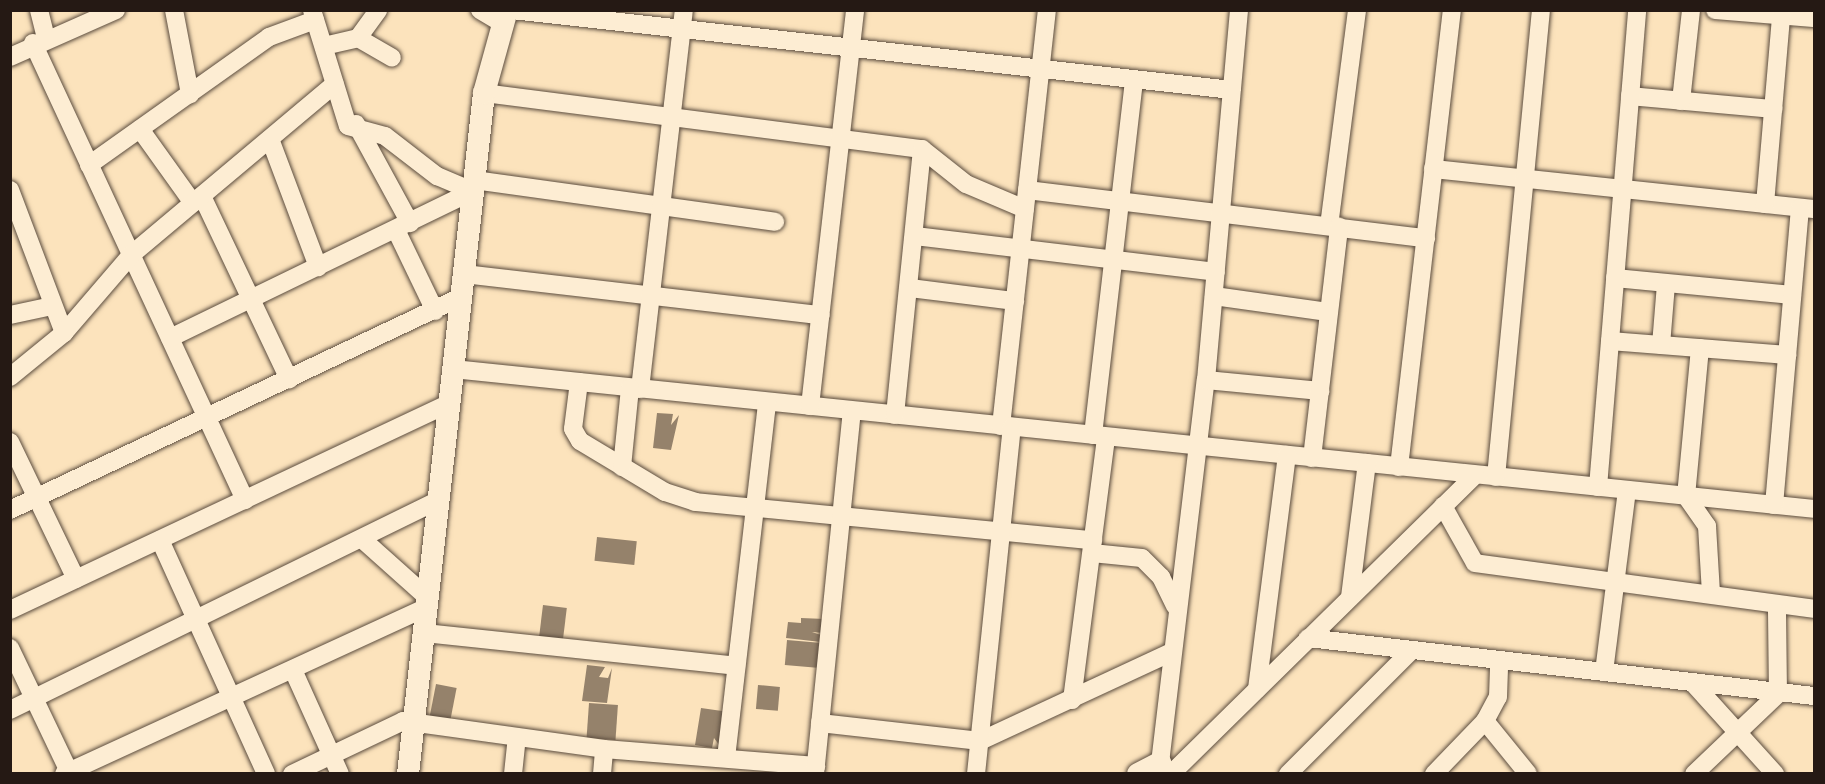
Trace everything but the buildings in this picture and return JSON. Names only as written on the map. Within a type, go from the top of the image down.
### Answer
[{"type":"street","points":[[39,10],[39,40],[89,165],[245,500]]},
{"type":"street","points":[[10,57],[39,40],[116,10]]},
{"type":"street","points":[[174,10],[190,94]]},
{"type":"street","points":[[324,46],[358,38],[378,10]]},
{"type":"street","points":[[480,10],[507,15],[682,29],[1232,90]]},
{"type":"street","points":[[622,467],[651,296],[684,10]]},
{"type":"street","points":[[810,406],[855,10]]},
{"type":"street","points":[[976,774],[1002,531],[1015,301],[1047,10]]},
{"type":"street","points":[[1165,770],[1170,653],[1206,380],[1239,10]]},
{"type":"street","points":[[1312,458],[1357,10]]},
{"type":"street","points":[[1399,467],[1452,10]]},
{"type":"street","points":[[1496,477],[1541,10]]},
{"type":"street","points":[[1598,487],[1636,10]]},
{"type":"street","points":[[1681,101],[1691,10]]},
{"type":"street","points":[[1715,10],[1815,18]]},
{"type":"street","points":[[89,165],[270,38],[314,15],[348,126],[356,124],[474,186],[662,204],[774,222]]},
{"type":"street","points":[[408,774],[484,93],[507,15]]},
{"type":"street","points":[[1765,204],[1781,16]]},
{"type":"street","points":[[358,38],[392,58]]},
{"type":"street","points":[[1072,700],[1092,547],[1114,260],[1134,79]]},
{"type":"street","points":[[10,377],[64,333],[131,255],[335,84]]},
{"type":"street","points":[[484,93],[672,115],[922,149],[966,184],[1025,209]]},
{"type":"street","points":[[1630,96],[1773,109]]},
{"type":"street","points":[[356,124],[403,226],[435,311]]},
{"type":"street","points":[[140,129],[198,199],[251,299],[289,379]]},
{"type":"street","points":[[270,139],[318,267]]},
{"type":"street","points":[[895,415],[910,288],[922,149]]},
{"type":"street","points":[[1433,169],[1524,181],[1807,209],[1792,295],[1774,505]]},
{"type":"street","points":[[170,338],[403,226],[474,186]]},
{"type":"street","points":[[10,190],[44,268],[52,306],[64,333]]},
{"type":"street","points":[[1027,190],[1425,238]]},
{"type":"street","points":[[915,236],[1216,272]]},
{"type":"street","points":[[464,274],[820,315]]},
{"type":"street","points":[[1615,278],[1792,295]]},
{"type":"street","points":[[1661,345],[1666,284]]},
{"type":"street","points":[[910,288],[1015,301]]},
{"type":"street","points":[[1214,296],[1328,312]]},
{"type":"street","points":[[10,510],[461,297]]},
{"type":"street","points":[[10,315],[52,306]]},
{"type":"street","points":[[1610,341],[1787,356]]},
{"type":"street","points":[[1700,348],[1686,496],[1707,526],[1711,594]]},
{"type":"street","points":[[453,369],[1815,510]]},
{"type":"street","points":[[1206,380],[1320,391]]},
{"type":"street","points":[[579,382],[573,429],[580,441],[622,467],[695,502],[1002,531],[1092,547],[1142,558],[1161,577],[1176,607]]},
{"type":"street","points":[[726,758],[766,402]]},
{"type":"street","points":[[10,610],[449,403]]},
{"type":"street","points":[[292,774],[403,721],[604,749],[726,758],[816,770],[852,411]]},
{"type":"street","points":[[10,442],[76,579]]},
{"type":"street","points":[[1257,689],[1287,455]]},
{"type":"street","points":[[1350,597],[1367,464]]},
{"type":"street","points":[[1138,774],[1165,770],[1257,689],[1476,475]]},
{"type":"street","points":[[1604,672],[1619,580],[1627,490]]},
{"type":"street","points":[[10,710],[439,500]]},
{"type":"street","points":[[1443,506],[1475,563],[1619,580],[1711,594],[1777,608],[1815,609]]},
{"type":"street","points":[[362,539],[427,603]]},
{"type":"street","points":[[160,540],[266,774]]},
{"type":"street","points":[[10,648],[68,773],[293,670],[427,603]]},
{"type":"street","points":[[1694,774],[1739,734],[1778,694],[1777,608]]},
{"type":"street","points":[[424,633],[736,666]]},
{"type":"street","points":[[1308,638],[1412,650],[1499,664],[1604,672],[1778,694],[1815,696]]},
{"type":"street","points":[[1288,774],[1412,650]]},
{"type":"street","points":[[820,723],[980,741],[1170,653]]},
{"type":"street","points":[[1434,774],[1485,721],[1498,697],[1499,664]]},
{"type":"street","points":[[293,670],[340,774]]},
{"type":"street","points":[[1692,682],[1775,774]]},
{"type":"street","points":[[1485,721],[1528,774]]},
{"type":"street","points":[[513,774],[517,737]]},
{"type":"street","points":[[602,774],[604,749]]}]
